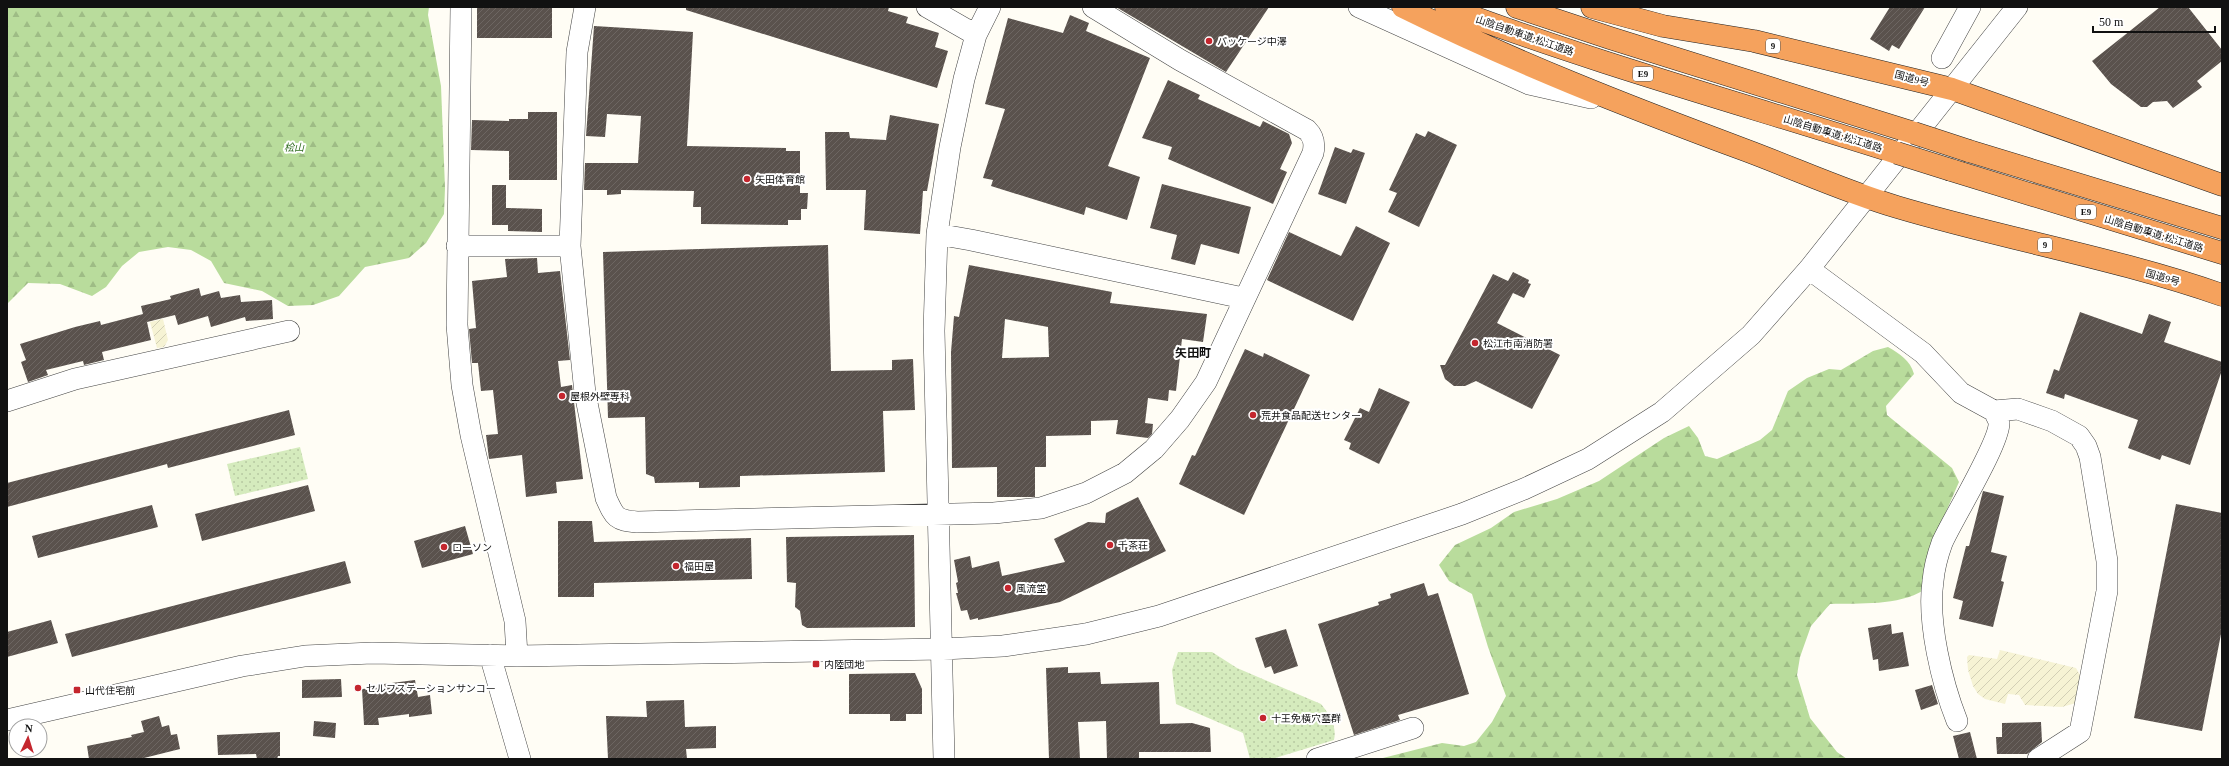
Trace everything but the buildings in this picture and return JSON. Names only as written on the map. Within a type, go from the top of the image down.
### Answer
[{"type":"highway","name":"9","points":[[1403,7],[1536,69],[1625,105]]},
{"type":"highway","name":"山陰自動車道;松江道路","points":[[1446,7],[1512,32],[1591,58],[2222,253]]},
{"type":"highway","name":"E9","points":[[1517,7],[1610,38],[2222,228]]},
{"type":"highway","name":"国道9号","points":[[1592,7],[1663,26],[1754,41],[1952,89],[2222,185]]},
{"type":"highway","name":"国道9号","points":[[1625,105],[1868,196],[1955,224],[2034,242],[2222,293]]},
{"type":"street","points":[[461,7],[457,325],[462,385],[471,435],[515,621],[518,656]]},
{"type":"street","points":[[585,7],[577,52],[570,246],[585,393],[606,498],[612,512],[621,520],[637,522],[938,515],[994,513],[1041,508],[1086,493],[1125,473],[1154,449],[1180,419],[1206,382],[1243,298],[1313,153],[1314,145],[1311,134],[1180,60],[1093,7]]},
{"type":"street","points":[[927,7],[976,35]]},
{"type":"street","points":[[944,759],[943,649],[938,515],[934,292],[937,234],[950,147],[976,35],[990,7]]},
{"type":"street","points":[[1359,7],[1529,84],[1625,105]]},
{"type":"street","points":[[1942,58],[1970,7]]},
{"type":"street","points":[[7,720],[234,667],[305,656],[372,652],[518,656],[943,649],[1003,646],[1086,634],[1159,616],[1455,516],[1524,489],[1588,458],[1662,412],[1751,335],[1809,269],[2017,7]]},
{"type":"street","points":[[937,234],[1243,298]]},
{"type":"street","points":[[457,246],[570,246]]},
{"type":"street","points":[[1809,269],[1923,353],[1961,393],[1994,411],[2018,408],[2052,421],[2079,436],[2086,446],[2090,457],[2107,561],[2107,591],[2080,732],[2038,759]]},
{"type":"street","points":[[7,401],[75,378],[289,330]]},
{"type":"street","points":[[1957,721],[1946,693],[1941,671],[1931,609],[1932,581],[1942,543],[1993,442],[1998,422],[1994,411]]},
{"type":"street","points":[[490,655],[520,759]]},
{"type":"street","points":[[1318,759],[1413,728]]},
{"type":"shaded area","points":[[163,319],[168,340],[164,347],[157,348],[150,322]]},
{"type":"shaded area","points":[[2000,650],[2076,668],[2080,675],[2076,703],[2062,707],[2025,705],[2019,695],[2008,694],[2005,704],[1985,699],[1978,694],[1973,686],[1968,670],[1967,657],[1969,655],[1997,659]]},
{"type":"green space","name":"桧山","points":[[7,7],[429,7],[428,15],[441,86],[445,188],[444,214],[426,243],[409,258],[365,267],[339,296],[313,305],[288,306],[262,291],[224,283],[211,261],[191,250],[168,247],[139,252],[122,266],[106,287],[92,296],[60,284],[28,283],[7,304]]},
{"type":"green space","points":[[1888,347],[1907,361],[1914,374],[1886,406],[1887,415],[1952,468],[1959,482],[1945,514],[1924,590],[1903,599],[1878,603],[1830,604],[1811,626],[1800,657],[1797,675],[1810,718],[1837,752],[1847,759],[1379,759],[1442,743],[1464,746],[1476,742],[1492,722],[1506,696],[1488,647],[1472,594],[1449,581],[1439,565],[1455,545],[1491,528],[1514,512],[1557,499],[1599,481],[1664,438],[1689,426],[1698,438],[1705,456],[1717,459],[1760,440],[1772,430],[1788,391],[1807,378],[1829,369],[1841,370],[1873,351]]},
{"type":"green space","points":[[300,447],[308,479],[235,496],[227,464]]},
{"type":"green space","points":[[1178,652],[1212,652],[1237,668],[1321,704],[1334,725],[1334,740],[1272,759],[1250,759],[1243,733],[1176,704],[1172,670]]},
{"type":"place","name":"パッケージ中澤","points":[[1209,41]]},
{"type":"place","name":"矢田体育館","points":[[747,179]]},
{"type":"place","name":"松江市南消防署","points":[[1475,343]]},
{"type":"place","name":"屋根外壁専科","points":[[562,396]]},
{"type":"place","name":"荒井食品配送センター","points":[[1253,415]]},
{"type":"place","name":"千茶荘","points":[[1110,545]]},
{"type":"place","name":"ローソン","points":[[444,547]]},
{"type":"place","name":"福田屋","points":[[676,566]]},
{"type":"place","name":"風流堂","points":[[1008,588]]},
{"type":"place","name":"内陸団地","points":[[816,664]]},
{"type":"place","name":"セルフステーションサンコー","points":[[358,688]]},
{"type":"place","name":"山代住宅前","points":[[77,690]]},
{"type":"place","name":"十王免横穴墓群","points":[[1263,718]]},
{"type":"district","name":"矢田町","points":[[1193,353]]}]
